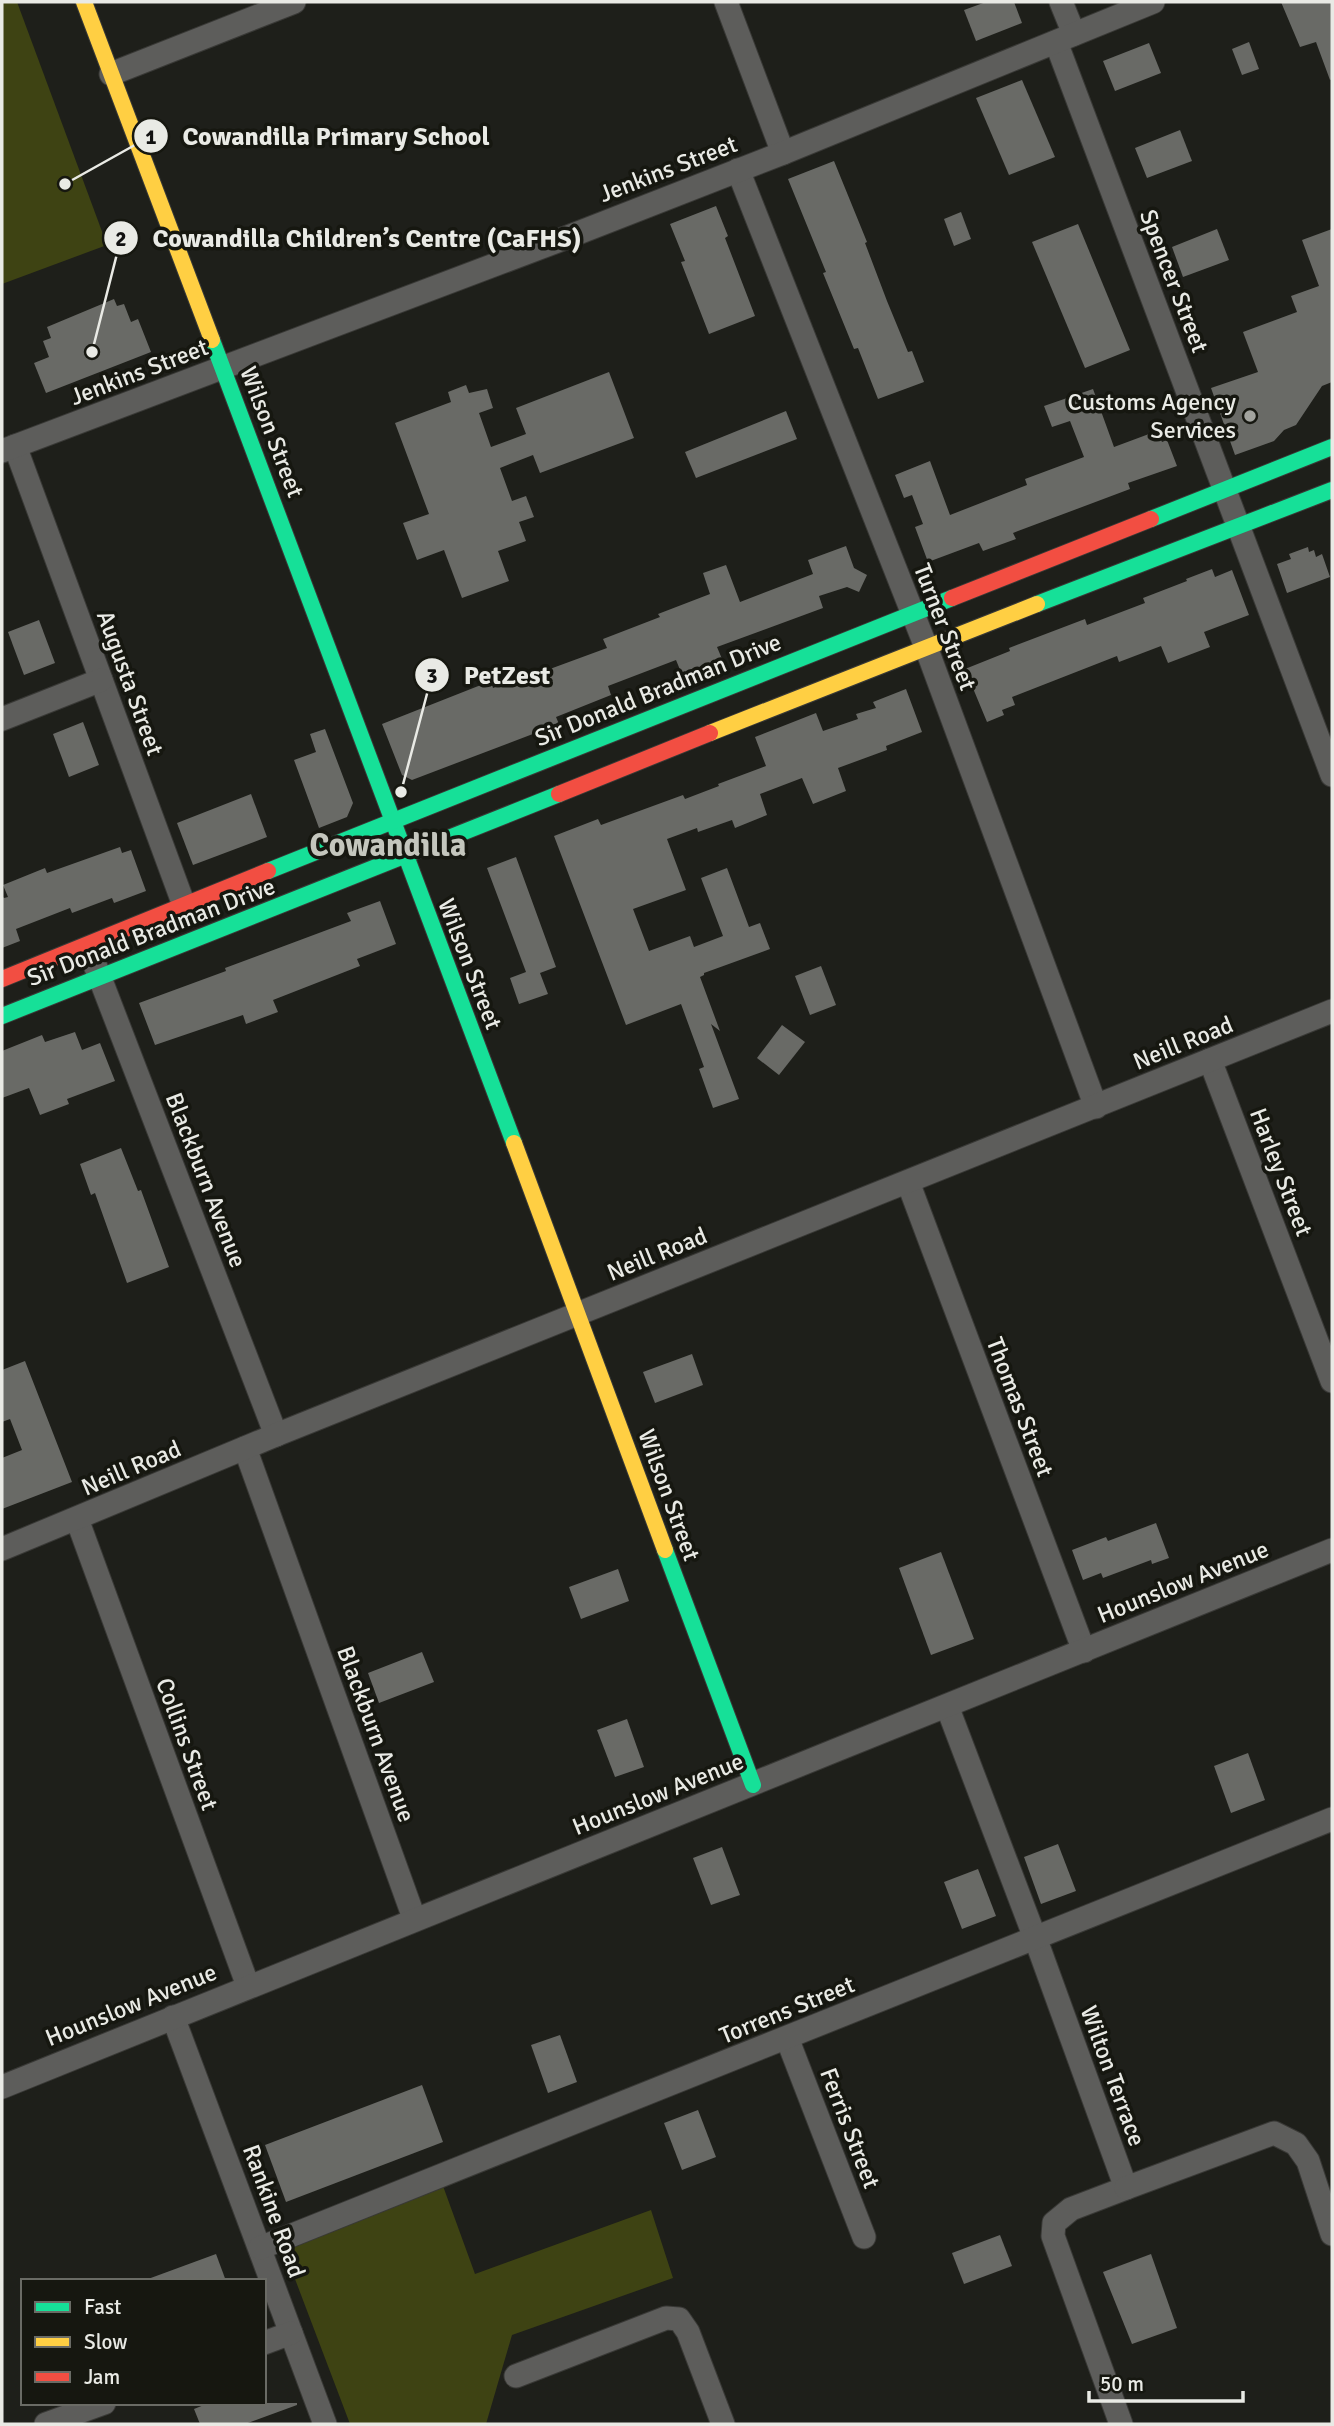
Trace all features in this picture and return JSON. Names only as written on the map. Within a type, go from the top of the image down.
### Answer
[{"type":"main road","name":"Wilson Street","points":[[84,2],[753,1785]]},
{"type":"main road","name":"Sir Donald Bradman Drive","points":[[2,979],[393,820],[1332,447]]},
{"type":"main road","name":"Sir Donald Bradman Drive","points":[[2,1016],[926,648],[1332,490]]},
{"type":"street","points":[[111,74],[294,2]]},
{"type":"street","points":[[726,2],[783,153]]},
{"type":"street","name":"Spencer Street","points":[[1061,2],[1065,38],[1225,490],[1332,775]]},
{"type":"street","name":"Jenkins Street","points":[[8,449],[783,153],[1153,2]]},
{"type":"street","name":"Turner Street","points":[[738,170],[926,648],[1096,1107]]},
{"type":"street","name":"Augusta Street","points":[[8,449],[101,680],[197,939]]},
{"type":"street","points":[[2,719],[101,680]]},
{"type":"street","name":"Blackburn Avenue","points":[[87,943],[276,1435]]},
{"type":"street","name":"Neill Road","points":[[2,1549],[276,1435],[1332,1011]]},
{"type":"street","name":"Harley Street","points":[[1210,1060],[1332,1381]]},
{"type":"street","name":"Thomas Street","points":[[908,1182],[1084,1650]]},
{"type":"street","name":"Blackburn Avenue","points":[[245,1448],[414,1918]]},
{"type":"street","name":"Collins Street","points":[[77,1519],[248,1986]]},
{"type":"street","name":"Hounslow Avenue","points":[[2,2087],[414,1918],[753,1785],[1332,1550]]},
{"type":"street","name":"Wilton Terrace","points":[[947,1706],[1126,2188]]},
{"type":"street","name":"Torrens Street","points":[[260,2248],[1332,1819]]},
{"type":"street","name":"Rankine Road","points":[[173,2017],[325,2424]]},
{"type":"street","name":"Ferris Street","points":[[787,2038],[864,2237]]},
{"type":"street","points":[[1121,2424],[1053,2236],[1054,2222],[1071,2209],[1274,2133],[1296,2144],[1308,2161],[1332,2234]]},
{"type":"street","points":[[516,2376],[666,2318],[679,2319],[688,2332],[723,2424]]},
{"type":"street","points":[[266,2342],[291,2333]]},
{"type":"street","points":[[46,2424],[98,2405]]},
{"type":"green space","points":[[2,2],[17,2],[107,245],[2,284]]},
{"type":"green space","points":[[443,2186],[475,2274],[651,2210],[673,2278],[512,2335],[486,2424],[350,2424],[284,2250]]},
{"type":"building","points":[[986,2],[1014,2],[1022,23],[976,41],[964,10]]},
{"type":"building","points":[[1281,2],[1332,2],[1332,79],[1330,80],[1316,42],[1300,47]]},
{"type":"building","points":[[1249,42],[1259,69],[1242,75],[1232,49]]},
{"type":"building","points":[[1149,43],[1161,73],[1115,91],[1103,61]]},
{"type":"building","points":[[1022,80],[1055,157],[1009,175],[976,98]]},
{"type":"building","points":[[1180,130],[1192,161],[1147,178],[1135,148]]},
{"type":"building","points":[[834,161],[867,242],[865,243],[887,301],[924,382],[878,399],[858,348],[854,349],[788,179]]},
{"type":"building","points":[[716,206],[728,236],[725,238],[755,316],[709,334],[681,262],[685,261],[670,224]]},
{"type":"building","points":[[961,212],[971,239],[954,246],[944,219]]},
{"type":"building","points":[[1078,224],[1130,350],[1085,368],[1032,242]]},
{"type":"building","points":[[1217,229],[1229,260],[1183,277],[1172,247]]},
{"type":"building","points":[[1332,229],[1332,382],[1322,386],[1296,425],[1284,430],[1274,441],[1235,455],[1211,388],[1258,372],[1243,332],[1297,312],[1291,296],[1319,286],[1302,240]]},
{"type":"building","points":[[114,299],[117,306],[124,304],[131,322],[138,319],[151,352],[46,393],[34,363],[49,357],[43,341],[51,338],[47,327]]},
{"type":"building","points":[[609,372],[634,438],[540,473],[533,455],[500,468],[512,501],[526,496],[534,517],[519,522],[526,541],[498,551],[509,581],[462,598],[444,550],[417,560],[403,523],[429,514],[395,423],[451,402],[448,392],[466,385],[469,393],[487,389],[493,408],[479,413],[491,447],[526,434],[516,408]]},
{"type":"building","points":[[1093,389],[1114,447],[1157,431],[1162,442],[1167,440],[1177,466],[1128,483],[1130,489],[1013,533],[1016,539],[983,551],[979,543],[928,562],[915,527],[923,524],[912,495],[904,498],[895,475],[930,461],[950,515],[1027,485],[1025,479],[1084,457],[1070,421],[1052,427],[1044,406]]},
{"type":"building","points":[[786,411],[797,439],[696,478],[685,452]]},
{"type":"building","points":[[846,546],[854,568],[867,575],[859,592],[847,587],[819,596],[823,608],[717,647],[725,666],[685,682],[676,660],[608,686],[611,695],[556,717],[559,724],[412,780],[402,775],[382,724],[491,681],[493,688],[607,648],[603,639],[710,594],[703,573],[726,565],[740,602],[813,574],[808,560]]},
{"type":"building","points":[[1308,547],[1309,552],[1314,550],[1316,557],[1322,554],[1330,577],[1287,593],[1277,564],[1291,559],[1289,554]]},
{"type":"building","points":[[1212,569],[1215,577],[1232,570],[1249,615],[1204,632],[1210,647],[1168,663],[1161,646],[1119,662],[1117,656],[1012,697],[1015,705],[1002,710],[1004,715],[987,722],[965,669],[1010,651],[1009,648],[1085,619],[1087,625],[1145,603],[1143,598]]},
{"type":"building","points":[[39,620],[55,663],[24,675],[8,632]]},
{"type":"building","points":[[906,689],[922,732],[886,746],[887,750],[838,768],[846,791],[813,804],[802,778],[760,794],[767,815],[735,828],[732,820],[698,832],[697,828],[667,839],[686,890],[633,909],[649,951],[690,936],[694,947],[723,936],[701,878],[727,868],[749,927],[760,923],[770,949],[704,973],[700,977],[720,1031],[711,1024],[739,1099],[713,1108],[699,1069],[704,1067],[681,1004],[626,1025],[554,836],[598,819],[601,825],[683,795],[685,799],[719,786],[718,784],[766,766],[755,737],[816,713],[823,731],[858,719],[856,714],[876,708],[873,702]]},
{"type":"building","points":[[83,722],[99,765],[69,777],[53,734]]},
{"type":"building","points":[[325,729],[353,803],[347,817],[319,828],[294,760],[316,752],[310,734]]},
{"type":"building","points":[[251,794],[267,837],[193,865],[177,823]]},
{"type":"building","points":[[120,847],[122,853],[131,850],[146,891],[114,903],[112,898],[72,913],[70,908],[16,929],[20,941],[2,948],[2,896],[8,897],[3,885],[45,868],[47,873]]},
{"type":"building","points":[[516,857],[556,967],[540,973],[548,994],[519,1004],[510,978],[526,972],[487,868]]},
{"type":"building","points":[[380,901],[396,944],[357,959],[360,966],[273,1000],[278,1012],[246,1024],[243,1015],[155,1045],[139,1003],[351,921],[347,913]]},
{"type":"building","points":[[821,966],[836,1005],[810,1015],[795,976]]},
{"type":"building","points":[[782,1025],[805,1042],[779,1075],[757,1058]]},
{"type":"building","points":[[75,1032],[82,1050],[100,1043],[115,1081],[67,1099],[69,1104],[40,1115],[29,1088],[2,1098],[2,1051],[42,1035],[45,1042]]},
{"type":"building","points":[[121,1148],[138,1191],[141,1190],[169,1267],[127,1283],[95,1193],[91,1195],[80,1164]]},
{"type":"building","points":[[692,1354],[703,1385],[655,1403],[643,1372]]},
{"type":"building","points":[[25,1361],[72,1482],[2,1509],[2,1458],[22,1450],[10,1419],[2,1422],[2,1370]]},
{"type":"building","points":[[1156,1523],[1169,1558],[1152,1564],[1151,1560],[1103,1578],[1101,1573],[1083,1580],[1072,1550],[1106,1537],[1108,1541]]},
{"type":"building","points":[[941,1552],[974,1639],[931,1655],[899,1568]]},
{"type":"building","points":[[618,1569],[629,1601],[581,1619],[569,1587]]},
{"type":"building","points":[[422,1652],[434,1682],[379,1703],[368,1673]]},
{"type":"building","points":[[627,1719],[644,1767],[615,1777],[597,1730]]},
{"type":"building","points":[[1248,1753],[1265,1800],[1231,1813],[1214,1766]]},
{"type":"building","points":[[1058,1844],[1076,1891],[1041,1904],[1024,1857]]},
{"type":"building","points":[[722,1847],[740,1895],[711,1905],[693,1858]]},
{"type":"building","points":[[978,1869],[996,1916],[962,1929],[944,1882]]},
{"type":"building","points":[[560,2035],[577,2082],[548,2093],[531,2045]]},
{"type":"building","points":[[422,2085],[443,2142],[286,2202],[265,2145]]},
{"type":"building","points":[[698,2110],[716,2157],[682,2170],[664,2123]]},
{"type":"building","points":[[1000,2235],[1012,2266],[964,2284],[952,2253]]},
{"type":"building","points":[[216,2254],[225,2279],[148,2279]]},
{"type":"building","points":[[1151,2254],[1177,2328],[1132,2344],[1103,2272]]},
{"type":"building","points":[[297,2403],[245,2424],[200,2424],[194,2409],[204,2405]]},
{"type":"traffic: fast","points":[[212,340],[514,1143]]},
{"type":"traffic: fast","points":[[1151,519],[1332,447]]},
{"type":"traffic: fast","points":[[1037,604],[1332,490]]},
{"type":"traffic: fast","points":[[268,871],[952,598]]},
{"type":"traffic: fast","points":[[2,1016],[559,794]]},
{"type":"traffic: fast","points":[[665,1550],[753,1785]]},
{"type":"traffic: slow","points":[[84,2],[212,340]]},
{"type":"traffic: slow","points":[[710,733],[1037,604]]},
{"type":"traffic: slow","points":[[514,1143],[665,1550]]},
{"type":"traffic: jam","points":[[952,598],[1151,519]]},
{"type":"traffic: jam","points":[[559,794],[710,733]]},
{"type":"traffic: jam","points":[[2,979],[268,871]]},
{"type":"place","name":"Cowandilla Primary School","points":[[65,184]]},
{"type":"place","name":"Cowandilla Children’s Centre (CaFHS)","points":[[92,352]]},
{"type":"place","name":"Customs Agency Services","points":[[1250,416]]},
{"type":"place","name":"PetZest","points":[[401,792]]},
{"type":"district","name":"Cowandilla","points":[[388,845]]}]
